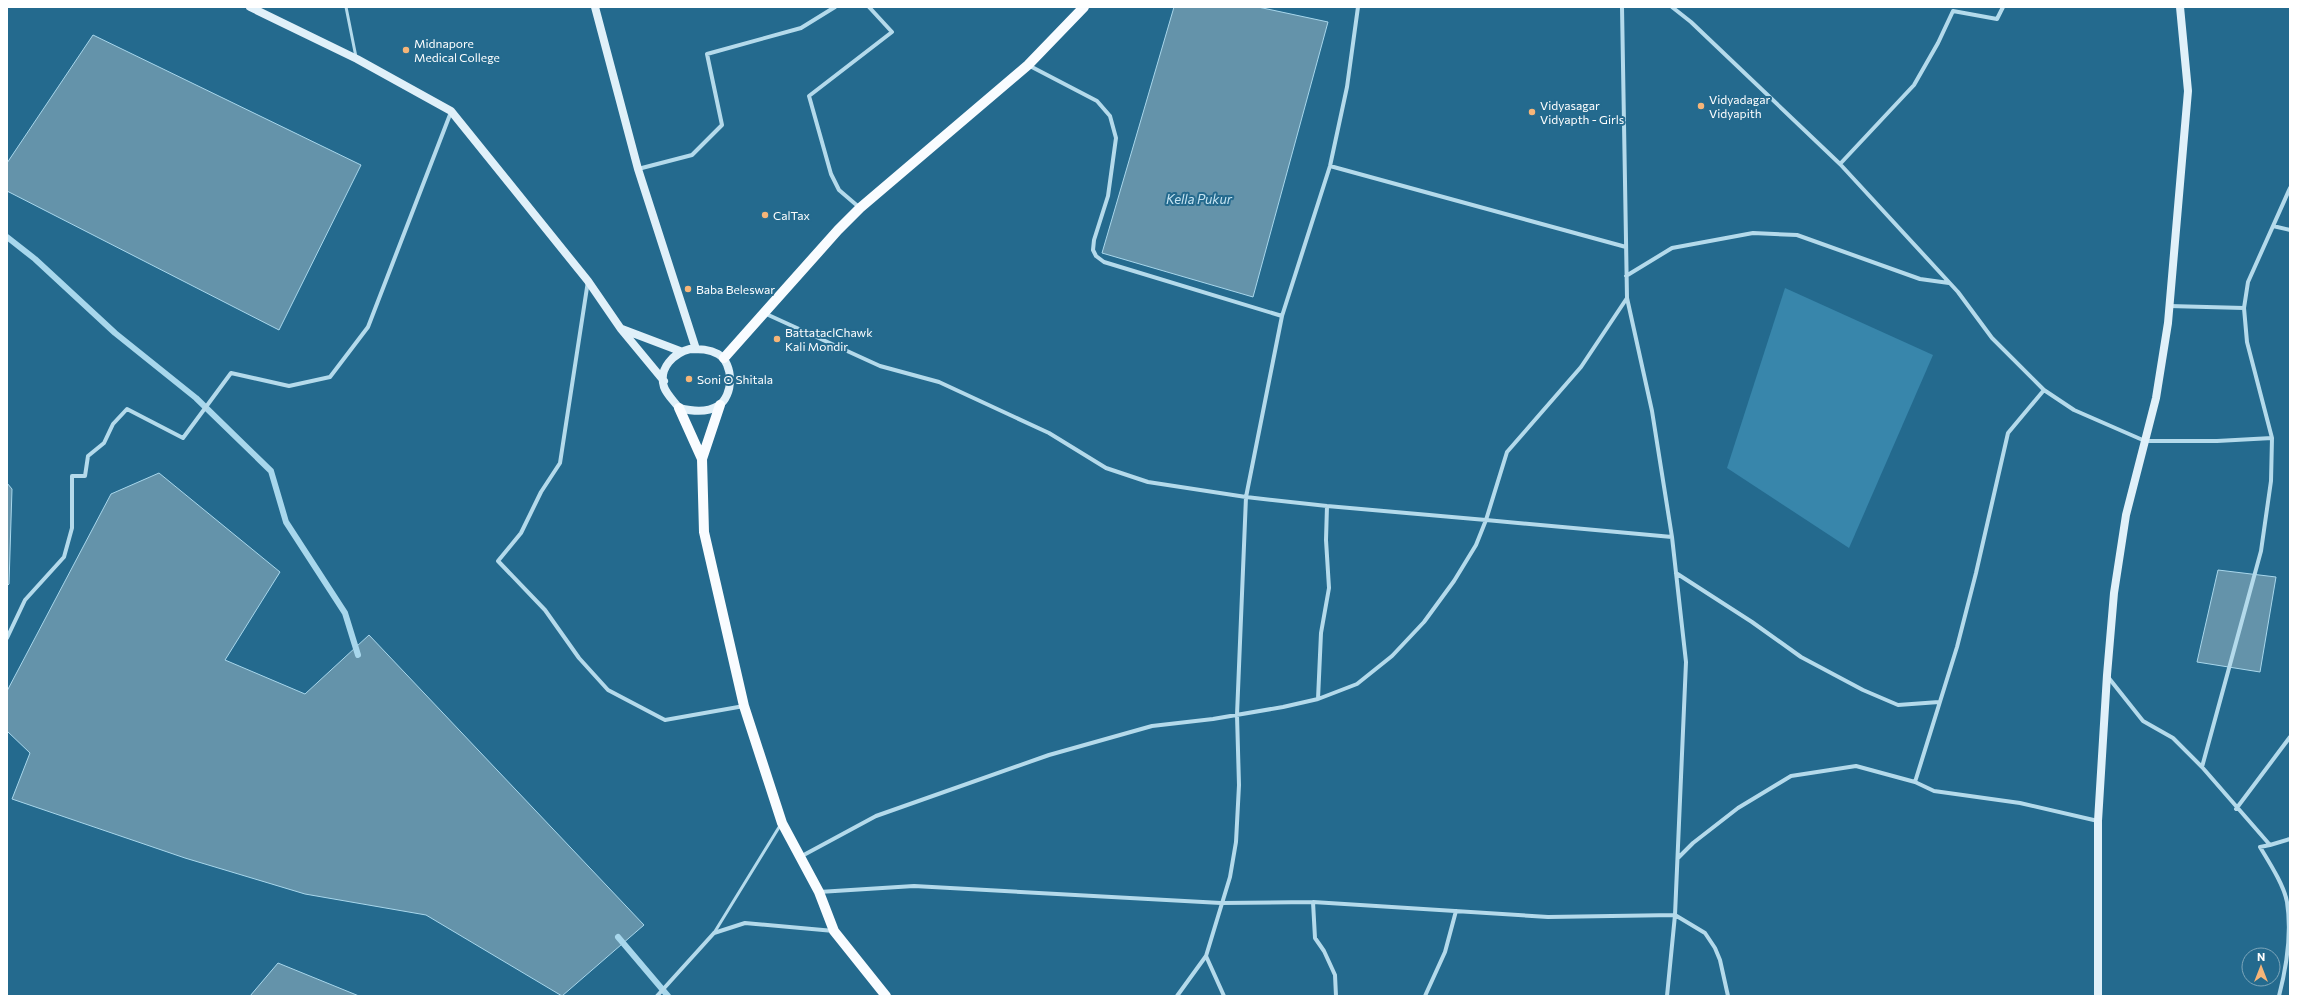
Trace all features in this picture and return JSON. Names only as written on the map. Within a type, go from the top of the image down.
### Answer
[{"type":"main road","points":[[724,358],[764,312],[860,208],[1028,65],[1084,7]]},
{"type":"main road","points":[[720,405],[702,459],[704,532],[744,706],[782,823],[819,892],[834,931],[886,996]]},
{"type":"main road","points":[[679,408],[702,459]]},
{"type":"street","points":[[250,7],[357,59],[452,111],[588,281],[621,329],[664,381]]},
{"type":"street","points":[[595,7],[638,169],[696,349]]},
{"type":"street","points":[[638,169],[692,155],[722,125],[707,54],[801,28],[835,7]]},
{"type":"street","points":[[860,208],[839,190],[831,174],[809,96],[892,32],[869,7]]},
{"type":"street","points":[[1177,996],[1206,956],[1221,903],[1230,878],[1236,842],[1239,784],[1238,715],[1246,497],[1282,316],[1330,166],[1347,87],[1358,7]]},
{"type":"street","points":[[1622,7],[1627,298],[1652,411],[1672,537],[1686,662],[1675,915],[1667,996]]},
{"type":"street","points":[[1672,7],[1696,27],[1840,164],[1949,283],[1992,338],[2044,390],[2074,410],[2145,441],[2217,441],[2272,438]]},
{"type":"street","points":[[1840,164],[1914,85],[1938,43],[1953,11],[1997,19],[2003,7]]},
{"type":"street","points":[[2098,996],[2098,821],[2107,675],[2114,594],[2126,516],[2156,398],[2170,306],[2188,91],[2180,7]]},
{"type":"street","points":[[1028,65],[1098,101],[1110,116],[1116,138],[1108,196],[1094,240],[1093,250],[1096,256],[1104,262],[1282,316]]},
{"type":"street","points":[[7,638],[25,600],[64,557],[72,528],[72,476],[85,476],[88,456],[104,443],[113,424],[127,409],[183,438],[231,373],[289,386],[330,377],[368,327],[452,111]]},
{"type":"street","points":[[1330,166],[1626,247]]},
{"type":"street","points":[[2202,767],[2261,551],[2271,481],[2272,438],[2248,342],[2244,308],[2248,282],[2290,188]]},
{"type":"street","points":[[2273,226],[2290,230]]},
{"type":"street","points":[[1626,276],[1672,248],[1753,233],[1797,235],[1920,279],[1949,283]]},
{"type":"street","points":[[588,281],[560,463],[541,492],[521,533],[498,561],[545,610],[579,658],[608,690],[665,720],[744,706]]},
{"type":"street","points":[[800,857],[876,816],[1049,755],[1152,726],[1238,715],[1318,699],[1357,684],[1392,656],[1424,622],[1454,581],[1476,545],[1486,520],[1507,452],[1581,368],[1627,298]]},
{"type":"street","points":[[2170,306],[2244,308]]},
{"type":"street","points":[[764,312],[880,366],[938,382],[1049,433],[1106,468],[1148,482],[1246,497],[1328,506],[1672,537]]},
{"type":"street","points":[[621,329],[680,351],[696,349],[709,350],[724,358],[729,371],[730,383],[727,396],[720,405],[709,410],[694,411],[679,408],[671,398],[664,386],[664,373],[667,364],[680,351]]},
{"type":"street","points":[[1915,782],[1924,747],[1936,719],[1939,702],[1957,647],[2008,433],[2044,390]]},
{"type":"street","points":[[1318,699],[1321,633],[1329,588],[1326,540],[1328,506]]},
{"type":"street","points":[[1676,573],[1752,622],[1801,657],[1863,690],[1898,705],[1939,702]]},
{"type":"street","points":[[2107,675],[2143,721],[2173,738],[2202,767],[2236,809],[2270,845]]},
{"type":"street","points":[[2236,809],[2290,737]]},
{"type":"street","points":[[1678,859],[1693,843],[1738,808],[1791,776],[1856,766],[1915,782],[1934,791],[2020,803],[2098,821]]},
{"type":"street","points":[[2279,996],[2288,959],[2287,901],[2271,865],[2260,847],[2290,839]]},
{"type":"street","points":[[819,892],[914,886],[1221,903],[1313,902],[1548,917],[1675,915],[1705,934],[1715,948],[1720,960],[1728,996]]},
{"type":"street","points":[[1313,902],[1315,938],[1324,951],[1335,975],[1336,996]]},
{"type":"street","points":[[1425,996],[1445,952],[1456,912]]},
{"type":"street","points":[[657,996],[714,933],[745,923],[834,931]]},
{"type":"street","points":[[1206,956],[1224,996]]},
{"type":"lane","points":[[346,7],[357,59]]},
{"type":"lane","points":[[714,933],[782,823]]},
{"type":"shaded area","points":[[1785,288],[1933,355],[1849,548],[1727,468]]},
{"type":"water","name":"Kella Pukur","points":[[1174,7],[1258,7],[1328,22],[1253,297],[1102,253]]},
{"type":"water","points":[[93,35],[361,165],[279,330],[7,191],[7,163]]},
{"type":"water","points":[[159,473],[280,572],[225,660],[305,694],[369,635],[644,925],[562,996],[426,915],[305,894],[185,858],[12,799],[30,753],[7,731],[7,691],[111,494]]},
{"type":"water","points":[[7,483],[12,489],[9,584],[7,586]]},
{"type":"water","points":[[2218,570],[2276,577],[2260,672],[2197,662]]},
{"type":"water","points":[[278,963],[359,996],[250,996]]},
{"type":"waterway","points":[[7,237],[35,259],[115,333],[196,398],[271,471],[286,522],[345,613],[358,655]]},
{"type":"waterway","points":[[618,937],[668,996]]},
{"type":"place","name":"Midnapore Medical College","points":[[406,50]]},
{"type":"place","name":"Vidyadagar Vidyapith","points":[[1701,106]]},
{"type":"place","name":"Vidyasagar Vidyapth - Girls","points":[[1532,112]]},
{"type":"place","name":"CalTax","points":[[765,215]]},
{"type":"place","name":"Baba Beleswar","points":[[688,289]]},
{"type":"place","name":"BattataclChawk Kali Mondir","points":[[777,339]]},
{"type":"place","name":"Soni O Shitala","points":[[689,379]]}]
